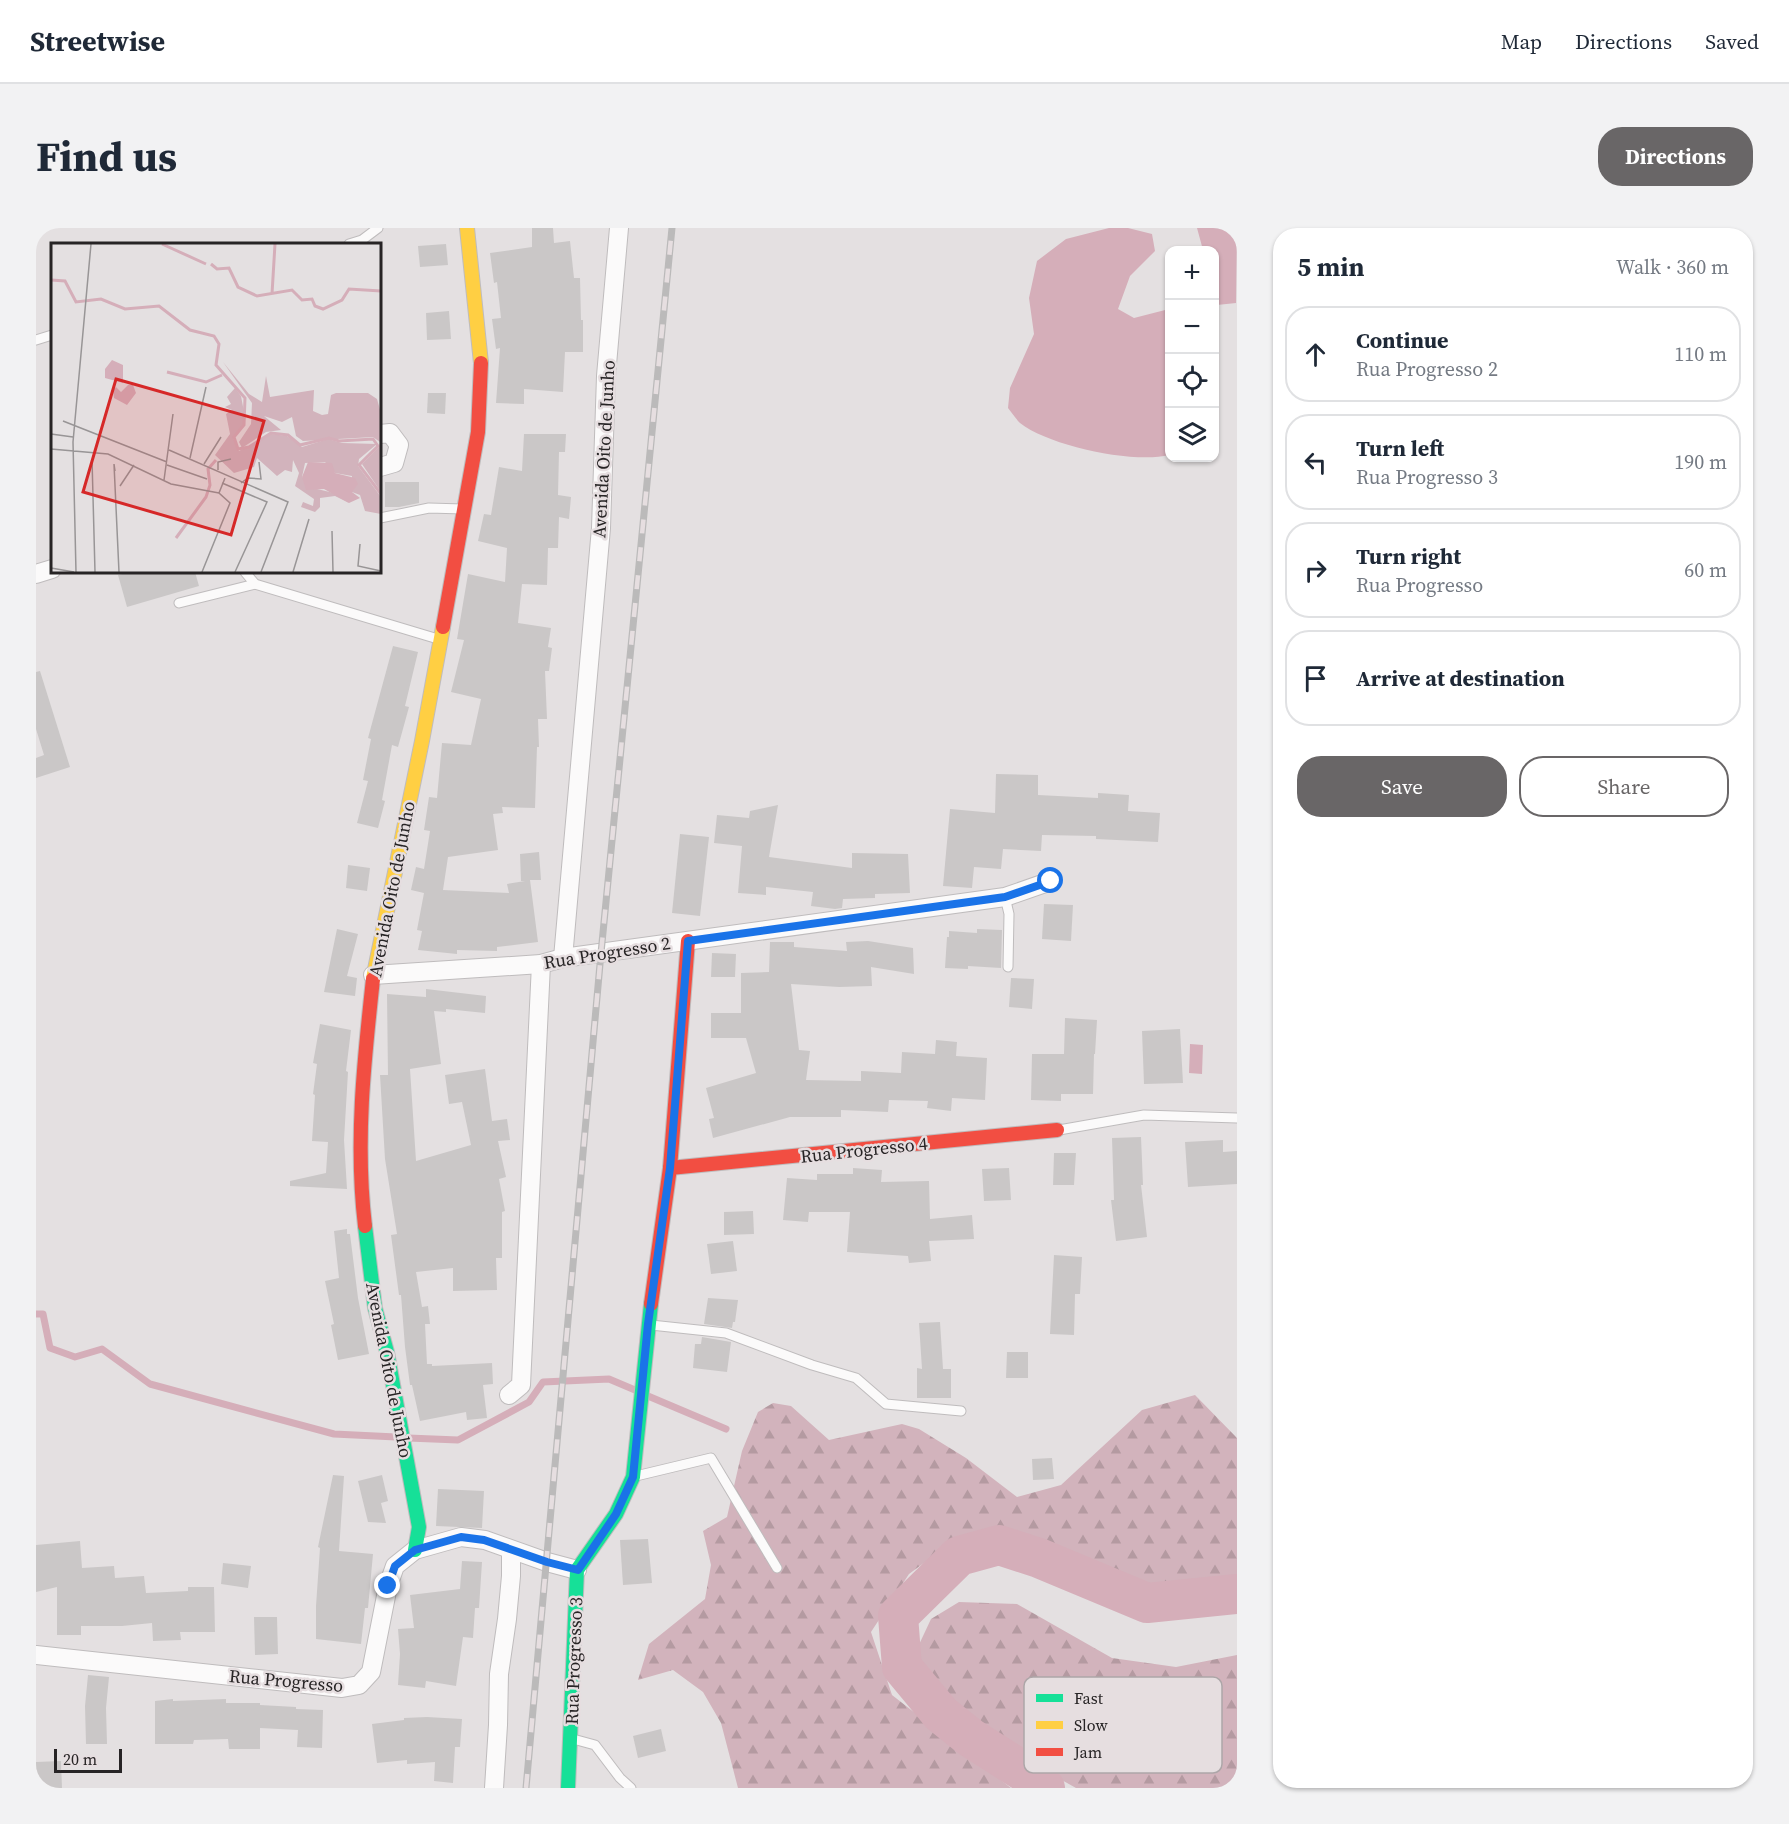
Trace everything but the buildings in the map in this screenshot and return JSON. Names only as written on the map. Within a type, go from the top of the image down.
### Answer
[{"type":"street","name":"Avenida Oito de Junho","points":[[415,1550],[419,1527],[387,1352],[375,1308],[364,1217],[360,1139],[364,1060],[374,975],[441,640],[478,432],[481,361],[467,228]]},
{"type":"street","name":"Avenida Oito de Junho","points":[[563,958],[601,528],[606,376],[619,228]]},
{"type":"street","points":[[381,434],[390,433],[399,445],[394,463],[381,467]]},
{"type":"street","points":[[36,574],[51,569]]},
{"type":"street","name":"Rua Progresso 2","points":[[374,975],[541,964],[563,958],[1005,897],[1051,881]]},
{"type":"street","points":[[578,1570],[616,1514],[633,1477],[648,1324],[670,1168],[688,941]]},
{"type":"street","points":[[509,1395],[522,1385],[541,964]]},
{"type":"street","name":"Rua Progresso 4","points":[[670,1168],[1057,1130]]},
{"type":"street","name":"Rua Progresso","points":[[36,1655],[342,1688],[359,1685],[371,1672],[388,1586],[395,1566],[415,1550],[461,1537],[484,1540],[578,1570]]},
{"type":"street","points":[[494,1788],[499,1674],[512,1576],[511,1550]]},
{"type":"street","name":"Rua Progresso 3","points":[[568,1788],[578,1570]]},
{"type":"lane","points":[[352,243],[362,240],[378,228]]},
{"type":"lane","points":[[36,340],[51,335]]},
{"type":"lane","points":[[381,518],[429,508],[465,509]]},
{"type":"lane","points":[[246,573],[255,584]]},
{"type":"lane","points":[[179,603],[255,584],[441,640]]},
{"type":"lane","points":[[1005,897],[1009,914],[1008,968]]},
{"type":"lane","points":[[1057,1130],[1144,1115],[1237,1118]]},
{"type":"lane","points":[[648,1324],[726,1334],[856,1378],[886,1404],[961,1411]]},
{"type":"lane","points":[[633,1477],[711,1458],[777,1568]]},
{"type":"lane","points":[[571,1738],[596,1745],[620,1778],[631,1788]]},
{"type":"green space","points":[[1195,1395],[1237,1438],[1237,1582],[1192,1594],[1138,1593],[1104,1582],[1038,1548],[985,1538],[936,1554],[909,1574],[871,1632],[892,1695],[1011,1788],[738,1788],[721,1723],[703,1692],[673,1670],[638,1680],[649,1644],[705,1599],[711,1565],[703,1531],[727,1517],[742,1451],[758,1412],[773,1403],[791,1406],[829,1440],[902,1424],[919,1429],[966,1458],[1017,1497],[1061,1485],[1142,1410]]},
{"type":"green space","points":[[959,1602],[1017,1604],[1112,1658],[1176,1667],[1237,1655],[1237,1788],[1076,1788],[1049,1773],[1222,1773],[1222,1677],[1024,1677],[1024,1759],[1001,1746],[922,1667],[916,1651],[931,1619]]},
{"type":"shaded area","points":[[1109,228],[1128,228],[1152,234],[1155,251],[1130,276],[1118,309],[1134,318],[1165,310],[1165,456],[1114,455],[1071,446],[1033,431],[1020,423],[1008,408],[1010,388],[1034,334],[1029,298],[1037,261],[1066,239]]},
{"type":"shaded area","points":[[1197,228],[1237,228],[1236,303],[1219,305],[1219,246],[1202,246]]},
{"type":"shaded area","points":[[1190,1044],[1203,1045],[1202,1074],[1189,1073]]},
{"type":"waterway","points":[[36,1314],[43,1314],[50,1348],[75,1357],[102,1349],[150,1384],[334,1434],[396,1437]]},
{"type":"waterway","points":[[408,1438],[458,1440],[529,1402],[543,1382],[609,1379],[635,1390]]},
{"type":"waterway","points":[[648,1396],[726,1429]]},
{"type":"waterway","points":[[1024,1772],[971,1738],[941,1714],[902,1667],[898,1616],[959,1556],[999,1545],[1039,1558],[1147,1603],[1237,1594]]},
{"type":"waterway","points":[[1026,1773],[1045,1788]]},
{"type":"railway","points":[[526,1788],[601,953],[672,228]]},
{"type":"traffic: fast","points":[[365,1226],[375,1308],[387,1352],[419,1527],[415,1550]]},
{"type":"traffic: fast","points":[[568,1788],[577,1570],[616,1514],[633,1477],[651,1304]]},
{"type":"traffic: slow","points":[[467,228],[481,363]]},
{"type":"traffic: slow","points":[[373,979],[443,627]]},
{"type":"traffic: jam","points":[[443,627],[478,432],[481,363]]},
{"type":"traffic: jam","points":[[651,1304],[670,1168],[688,941]]},
{"type":"traffic: jam","points":[[365,1226],[361,1133],[364,1071],[373,979]]},
{"type":"traffic: jam","points":[[670,1168],[1057,1130]]},
{"type":"route","points":[[388,1586],[395,1566],[415,1550],[461,1537],[484,1540],[547,1562],[578,1570],[594,1543],[616,1514],[633,1477],[648,1324],[670,1168],[688,941],[1005,897],[1051,881]]}]
